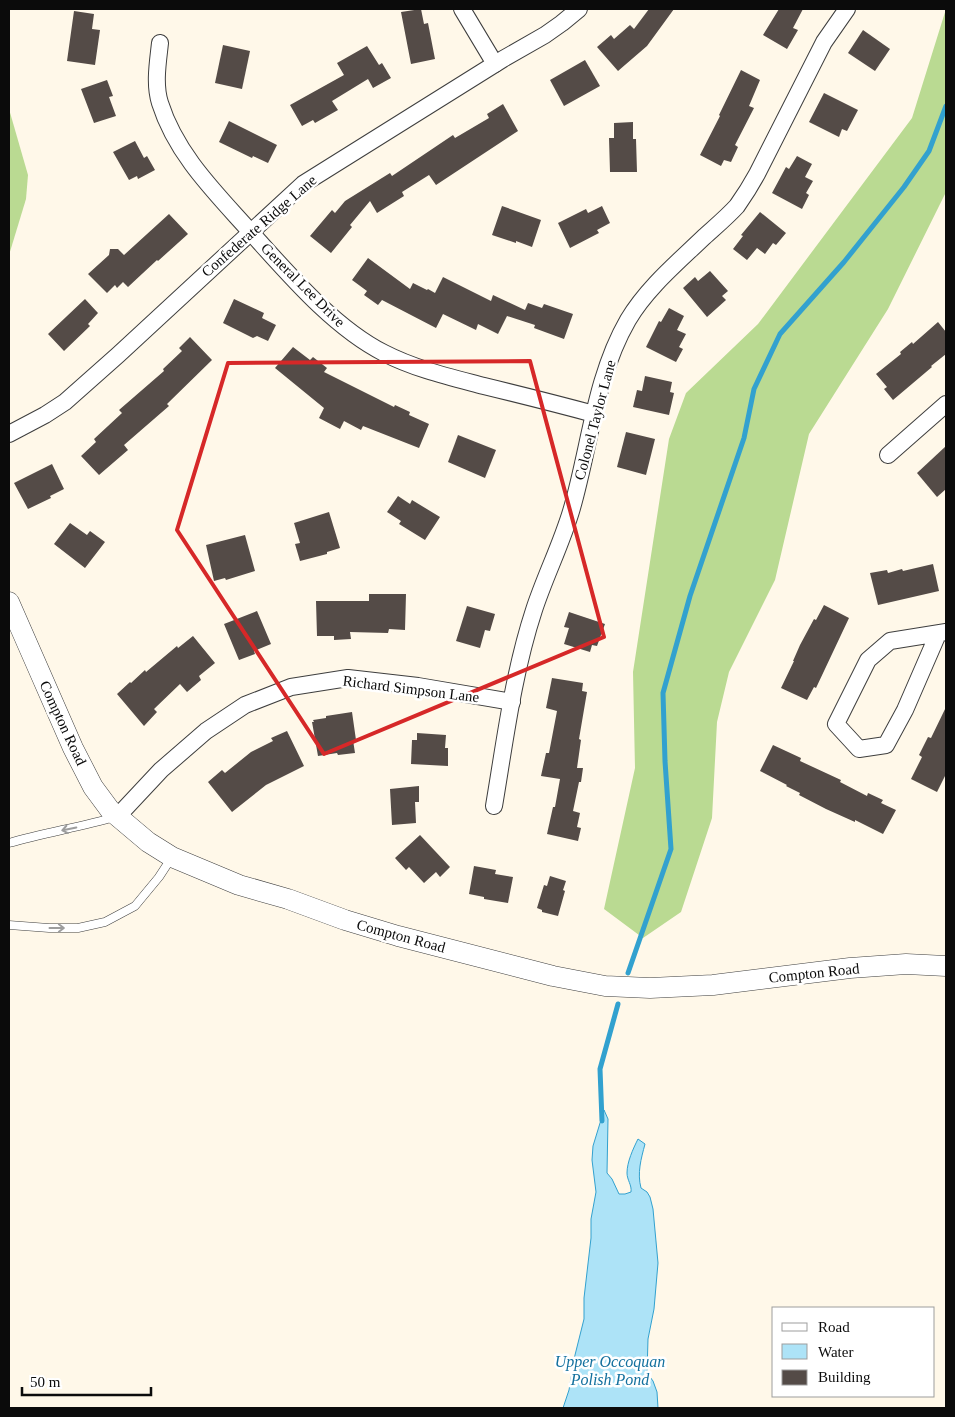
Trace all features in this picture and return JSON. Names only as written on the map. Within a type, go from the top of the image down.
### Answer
[{"type":"street","points":[[462,9],[495,64]]},
{"type":"street","name":"Confederate Ridge Lane","points":[[9,434],[46,415],[65,402],[308,180],[545,35],[579,9]]},
{"type":"street","name":"Colonel Taylor Lane","points":[[494,806],[519,667],[534,610],[572,508],[594,414],[616,345],[628,320],[647,292],[724,219],[747,192],[824,42],[847,9]]},
{"type":"street","name":"General Lee Drive","points":[[160,43],[157,88],[160,103],[171,130],[183,151],[196,171],[222,202],[281,266],[336,320],[356,336],[405,363],[432,372],[594,414]]},
{"type":"street","points":[[888,454],[946,404]]},
{"type":"street","name":"Compton Road","points":[[9,602],[73,748],[93,786],[110,810],[148,842],[172,857],[239,885],[288,899],[345,920],[398,936],[553,976],[605,986],[650,988],[695,986],[850,968],[906,964],[946,966]]},
{"type":"street","points":[[942,633],[886,746],[859,749],[836,724],[868,660],[890,641],[942,633]]},
{"type":"street","name":"Richard Simpson Lane","points":[[117,817],[161,770],[206,731],[245,705],[291,687],[348,678],[418,686],[512,702]]},
{"type":"lane","points":[[9,843],[117,817]]},
{"type":"lane","points":[[9,925],[78,928],[105,922],[135,906],[159,877],[172,857]]},
{"type":"highlighted area","points":[[530,361],[604,637],[324,754],[177,530],[228,363]]},
{"type":"green space","points":[[946,9],[946,192],[888,309],[809,434],[775,580],[729,672],[717,722],[712,818],[681,912],[643,938],[604,909],[635,768],[633,672],[669,439],[686,393],[758,324],[912,118]]},
{"type":"green space","points":[[9,109],[28,175],[26,199],[9,255]]},
{"type":"water","name":"Upper Occoquan Polish Pond","points":[[604,1110],[608,1119],[607,1173],[619,1194],[631,1192],[627,1173],[629,1160],[638,1139],[645,1144],[639,1177],[641,1188],[650,1197],[653,1209],[658,1263],[654,1309],[648,1339],[647,1373],[653,1381],[657,1392],[658,1408],[563,1408],[569,1390],[584,1319],[591,1219],[596,1192],[592,1160],[593,1146]]},
{"type":"building","points":[[421,9],[424,24],[428,23],[435,59],[411,64],[401,12]]},
{"type":"building","points":[[649,9],[674,9],[647,46],[618,71],[597,47],[611,35],[614,39],[630,25],[634,29]]},
{"type":"building","points":[[779,9],[803,9],[793,28],[798,30],[787,49],[763,35]]},
{"type":"building","points":[[74,11],[94,14],[92,29],[100,30],[95,65],[67,61]]},
{"type":"building","points":[[863,30],[890,49],[875,71],[848,53]]},
{"type":"building","points":[[223,45],[250,51],[242,89],[215,83]]},
{"type":"building","points":[[367,46],[379,65],[382,63],[391,78],[373,88],[368,79],[332,101],[338,110],[315,123],[313,120],[302,126],[290,105],[344,75],[337,63]]},
{"type":"building","points":[[585,60],[600,86],[564,106],[550,80]]},
{"type":"building","points":[[741,70],[760,80],[749,106],[754,108],[735,145],[738,147],[731,162],[724,160],[721,166],[700,155]]},
{"type":"building","points":[[107,80],[113,96],[109,97],[116,116],[94,123],[81,89]]},
{"type":"building","points":[[824,93],[858,110],[847,131],[842,129],[839,137],[809,122]]},
{"type":"building","points":[[503,104],[518,131],[436,185],[429,175],[402,192],[404,196],[377,213],[370,201],[350,225],[352,227],[331,253],[310,236],[332,210],[335,213],[345,201],[390,173],[392,176],[453,135],[455,138],[489,118],[487,114]]},
{"type":"building","points":[[229,121],[277,145],[268,163],[253,156],[252,158],[219,142]]},
{"type":"building","points":[[633,122],[633,139],[636,139],[637,172],[610,172],[609,138],[614,138],[614,123]]},
{"type":"building","points":[[135,141],[144,158],[147,156],[155,170],[138,179],[137,176],[129,180],[113,152]]},
{"type":"building","points":[[797,156],[812,164],[805,177],[813,181],[806,193],[809,195],[802,209],[772,193],[786,167],[789,169]]},
{"type":"building","points":[[502,206],[541,220],[532,247],[492,235]]},
{"type":"building","points":[[602,206],[610,223],[597,230],[599,233],[570,248],[558,223],[586,209],[588,213]]},
{"type":"building","points":[[760,212],[786,233],[776,245],[773,243],[765,254],[757,248],[747,260],[733,249],[743,236],[741,235]]},
{"type":"building","points":[[169,214],[188,234],[128,287],[123,282],[117,288],[115,285],[107,293],[88,274],[109,255],[110,249],[118,249],[124,255]]},
{"type":"building","points":[[368,258],[410,289],[413,283],[435,293],[443,277],[491,301],[493,295],[525,310],[528,303],[542,308],[544,304],[573,314],[564,339],[534,328],[535,325],[507,316],[498,334],[478,324],[476,330],[443,314],[436,328],[382,300],[378,305],[364,295],[367,291],[352,280]]},
{"type":"building","points":[[710,271],[728,291],[722,296],[726,300],[707,317],[683,288],[695,277],[698,281]]},
{"type":"building","points":[[85,299],[98,313],[88,324],[90,326],[64,351],[48,334]]},
{"type":"building","points":[[234,299],[264,313],[262,318],[276,325],[268,341],[257,336],[253,338],[223,323]]},
{"type":"building","points":[[669,308],[684,316],[677,330],[686,334],[679,347],[683,349],[676,362],[646,347],[659,321],[661,322]]},
{"type":"building","points":[[938,322],[946,332],[946,354],[893,400],[884,389],[887,387],[876,374]]},
{"type":"building","points":[[190,337],[212,360],[167,404],[169,406],[124,445],[128,450],[99,475],[81,456],[96,442],[94,439],[122,413],[119,410],[164,371],[163,369],[182,351],[179,348]]},
{"type":"building","points":[[293,347],[310,360],[313,357],[327,368],[324,372],[394,407],[395,405],[410,412],[409,415],[429,424],[419,448],[363,426],[361,430],[344,421],[340,429],[319,418],[324,408],[275,368]]},
{"type":"building","points":[[645,376],[672,382],[670,392],[674,393],[669,415],[633,407],[637,390],[642,391]]},
{"type":"building","points":[[626,432],[655,439],[646,475],[617,467]]},
{"type":"building","points":[[458,435],[496,450],[485,478],[448,462]]},
{"type":"building","points":[[946,446],[946,489],[937,497],[917,473]]},
{"type":"building","points":[[52,464],[64,489],[50,496],[51,498],[28,509],[14,483]]},
{"type":"building","points":[[398,496],[410,504],[412,500],[440,517],[425,540],[399,524],[401,521],[387,512]]},
{"type":"building","points":[[329,512],[340,548],[327,552],[327,554],[300,561],[295,544],[300,543],[294,523]]},
{"type":"building","points":[[70,523],[87,535],[90,531],[105,542],[85,568],[54,544]]},
{"type":"building","points":[[245,535],[255,571],[226,580],[225,578],[214,581],[206,545]]},
{"type":"building","points":[[933,564],[939,591],[878,605],[870,573],[887,570],[888,573],[902,569],[903,571]]},
{"type":"building","points":[[369,594],[406,594],[405,630],[389,629],[388,633],[350,632],[351,639],[334,640],[334,636],[317,636],[316,601],[369,601]]},
{"type":"building","points":[[824,605],[849,618],[816,688],[814,687],[807,700],[781,688],[800,645]]},
{"type":"building","points":[[467,606],[495,614],[490,631],[485,630],[480,648],[456,641]]},
{"type":"building","points":[[257,611],[271,644],[254,651],[255,654],[239,660],[224,624]]},
{"type":"building","points":[[569,612],[605,624],[597,646],[592,645],[590,652],[564,644],[569,628],[564,627]]},
{"type":"building","points":[[193,636],[215,663],[199,676],[201,680],[187,692],[180,684],[154,709],[157,712],[144,726],[117,694],[145,670],[146,672],[177,646],[178,648]]},
{"type":"building","points":[[552,678],[583,683],[582,691],[587,692],[579,739],[581,740],[577,768],[583,768],[573,811],[580,813],[577,827],[581,828],[578,841],[547,834],[553,807],[555,807],[560,779],[541,776],[546,753],[549,753],[557,711],[546,708]]},
{"type":"building","points":[[946,707],[946,774],[937,792],[911,779],[922,757],[919,755],[928,737],[931,738]]},
{"type":"building","points":[[352,712],[356,740],[353,740],[355,753],[318,756],[313,720]]},
{"type":"building","points":[[287,731],[304,766],[266,785],[232,812],[208,782],[222,770],[225,773],[251,752],[273,741],[271,738]]},
{"type":"building","points":[[417,733],[446,735],[445,748],[448,748],[448,766],[411,764],[412,740],[417,740]]},
{"type":"building","points":[[773,745],[801,758],[800,761],[841,780],[840,782],[867,796],[868,793],[883,800],[881,803],[896,810],[883,834],[855,820],[855,822],[826,809],[760,771]]},
{"type":"building","points":[[419,786],[419,802],[415,802],[416,823],[392,825],[390,789]]},
{"type":"building","points":[[420,835],[450,867],[440,877],[436,872],[424,883],[409,867],[406,870],[395,858]]},
{"type":"building","points":[[474,866],[496,870],[495,874],[513,877],[508,903],[469,894]]},
{"type":"building","points":[[550,876],[566,881],[558,916],[542,912],[542,910],[537,908],[544,885],[547,886]]},
{"type":"waterway","points":[[628,973],[671,849],[663,693],[690,596],[744,438],[754,389],[780,334],[844,262],[904,187],[929,151],[946,106]]},
{"type":"waterway","points":[[602,1121],[600,1069],[618,1004]]}]
